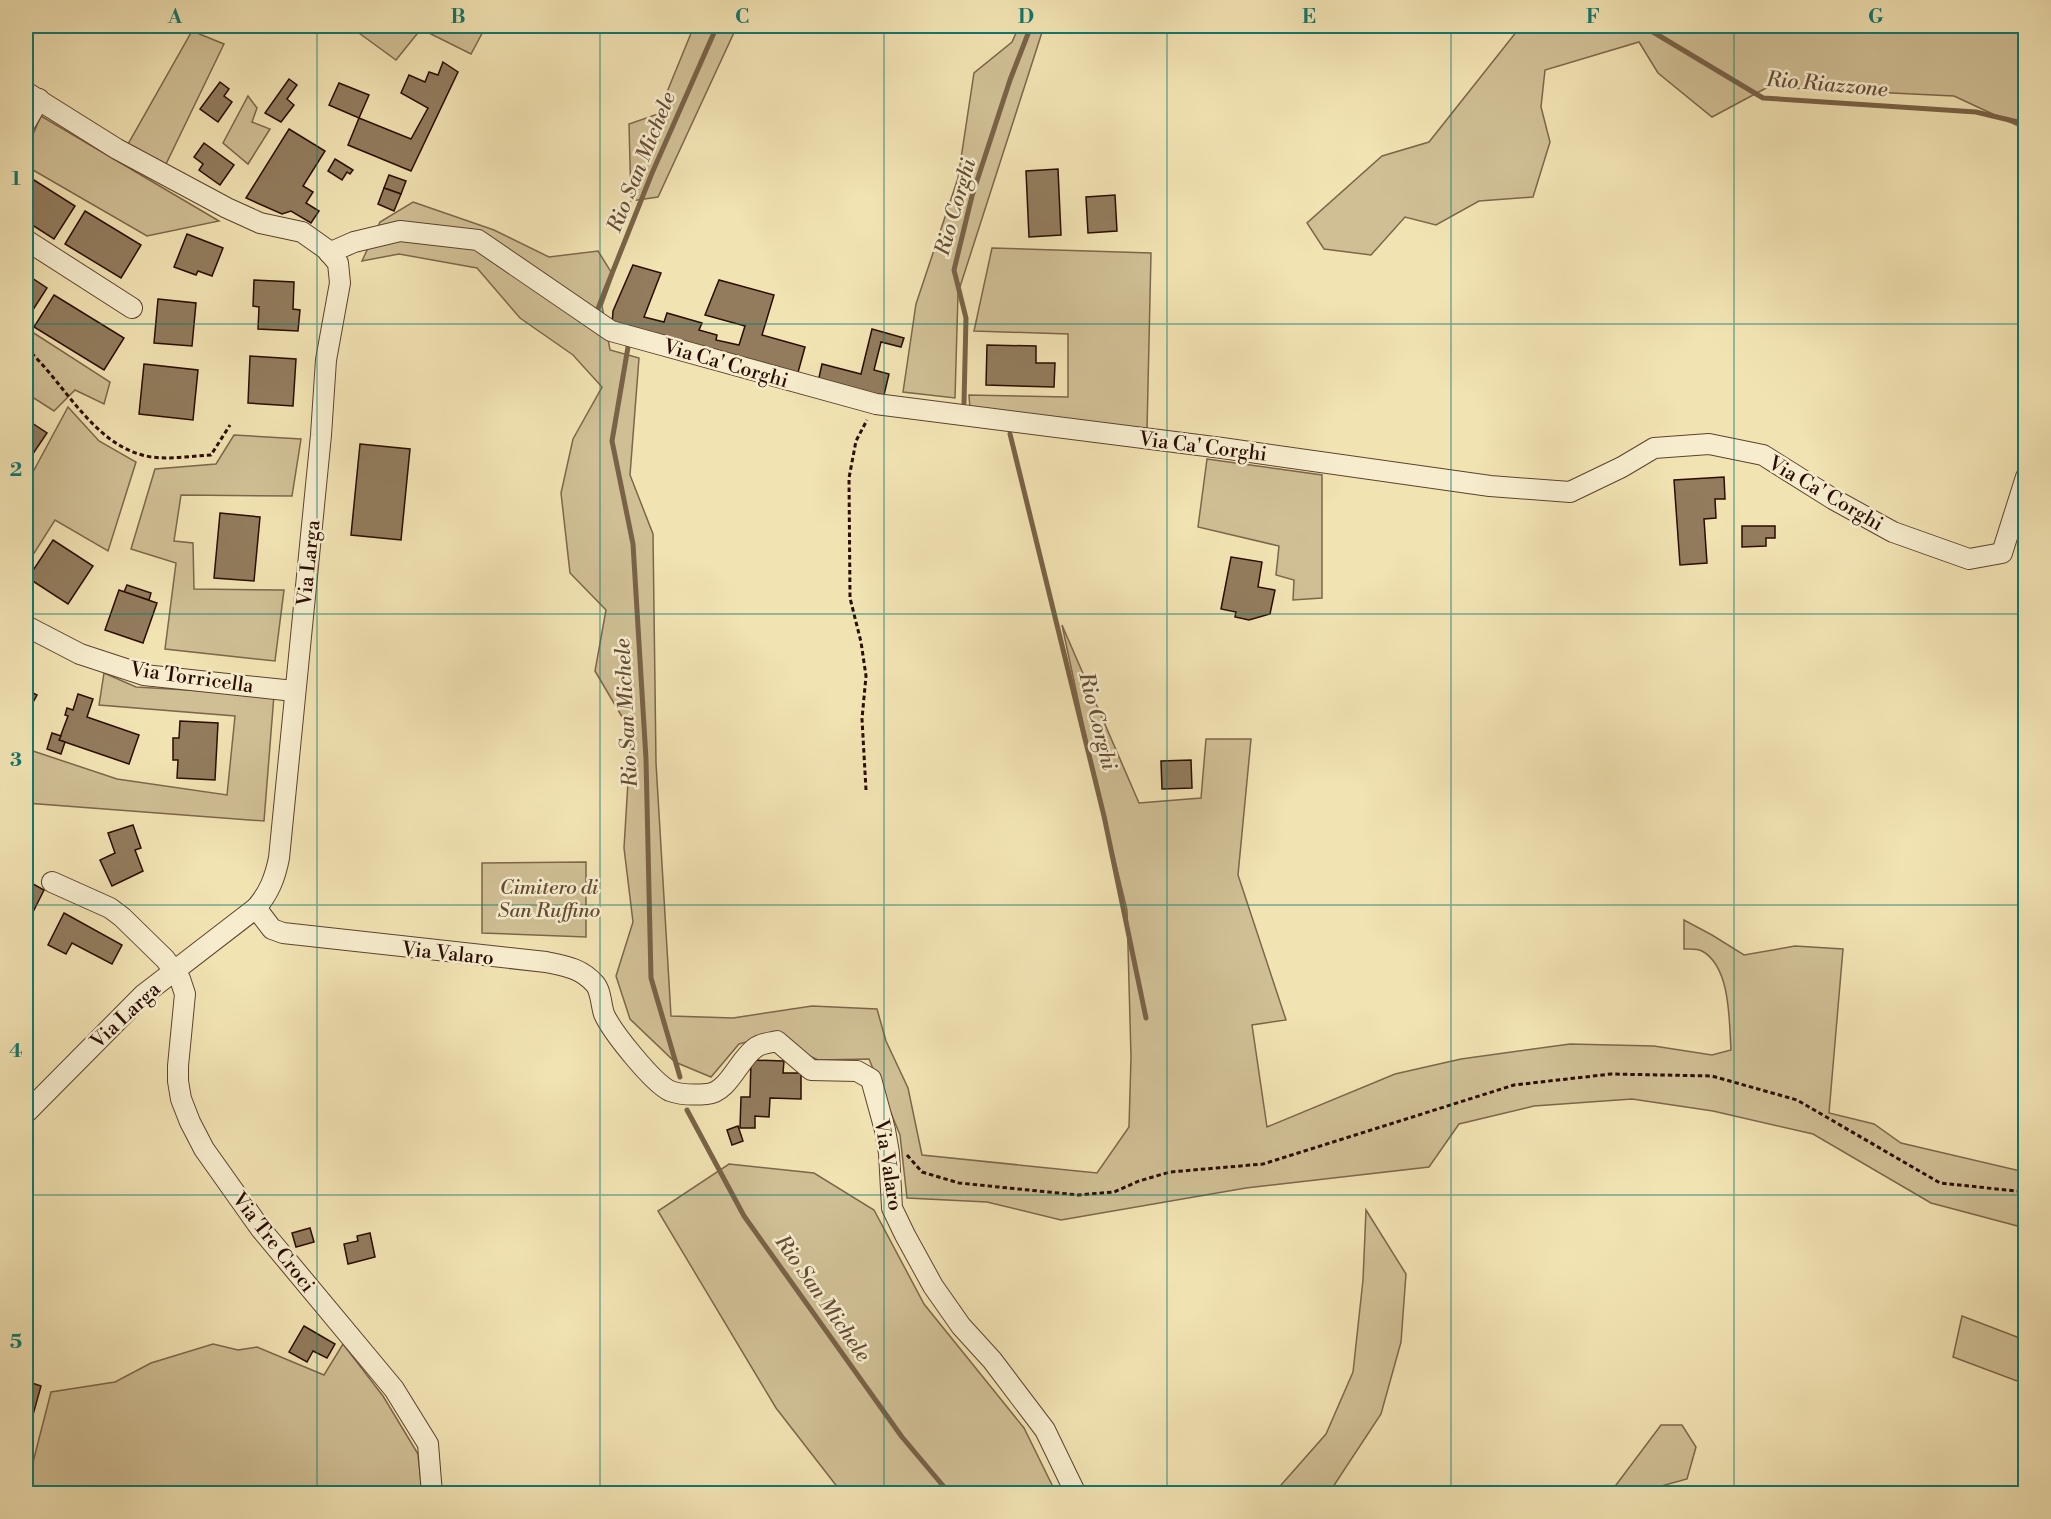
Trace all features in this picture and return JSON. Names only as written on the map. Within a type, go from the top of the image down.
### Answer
[{"type":"street","points":[[26,122],[32,96],[117,149],[227,208],[261,223],[302,232],[329,253]]},
{"type":"street","name":"Via Ca' Corghi","points":[[329,253],[354,242],[400,231],[478,240],[611,331],[876,404],[1490,486],[1570,492],[1622,467],[1654,448],[1709,444],[1763,455],[1833,499],[1893,532],[1969,559],[2002,553],[2025,477]]},
{"type":"street","points":[[26,240],[132,308]]},
{"type":"street","name":"Via Larga","points":[[26,1113],[121,1016],[172,971],[256,908],[273,883],[279,858],[321,435],[326,360],[340,284],[338,263],[329,253]]},
{"type":"street","name":"Via Torricella","points":[[26,626],[80,654],[144,675],[294,691]]},
{"type":"street","name":"Via Tre Croci","points":[[52,882],[110,908],[122,916],[157,951],[183,985],[185,994],[178,1081],[181,1099],[190,1122],[204,1149],[260,1228],[394,1389],[428,1444],[432,1494]]},
{"type":"street","name":"Via Valaro","points":[[256,908],[272,929],[283,933],[510,960],[546,962],[576,968],[596,985],[605,1015],[626,1047],[651,1076],[668,1090],[679,1094],[710,1094],[729,1081],[743,1058],[758,1046],[777,1041],[811,1070],[857,1071],[871,1079],[889,1153],[892,1208],[905,1235],[933,1286],[960,1326],[992,1360],[1045,1430],[1076,1494]]},
{"type":"path","points":[[26,348],[71,400],[115,443],[142,455],[159,457],[211,455],[230,424]]},
{"type":"path","points":[[866,790],[862,719],[866,676],[861,642],[850,598],[849,478],[856,441],[876,404]]},
{"type":"path","points":[[885,1130],[922,1172],[959,1183],[1078,1195],[1114,1192],[1139,1181],[1170,1172],[1263,1164],[1514,1085],[1611,1074],[1712,1076],[1797,1100],[1940,1183],[2025,1192]]},
{"type":"green space","points":[[354,26],[486,26],[471,54],[421,29],[396,60],[352,28]]},
{"type":"green space","points":[[694,26],[737,26],[658,197],[631,201],[629,124],[658,114]]},
{"type":"green space","points":[[1019,26],[1044,26],[958,293],[955,398],[903,392],[916,304],[958,178],[974,73],[1012,42]]},
{"type":"green space","points":[[1521,26],[2025,26],[2025,129],[1954,96],[1768,87],[1712,117],[1658,73],[1639,42],[1545,70],[1541,107],[1550,142],[1533,197],[1479,201],[1436,225],[1405,217],[1371,255],[1324,249],[1307,223],[1382,156],[1429,142]]},
{"type":"green space","points":[[192,31],[224,44],[166,164],[127,146]]},
{"type":"green space","points":[[248,96],[257,108],[252,122],[270,129],[248,164],[223,143]]},
{"type":"green space","points":[[41,116],[219,221],[147,236],[26,166],[26,150]]},
{"type":"green space","points":[[413,202],[494,230],[549,257],[598,251],[613,275],[602,306],[610,350],[639,358],[630,475],[653,534],[656,763],[671,1016],[733,1018],[812,1006],[877,1009],[886,1041],[908,1088],[922,1155],[1097,1173],[1129,1127],[1131,1057],[1127,910],[1093,770],[1062,625],[1139,803],[1201,798],[1206,739],[1251,739],[1238,875],[1286,1020],[1252,1025],[1267,1127],[1395,1074],[1461,1059],[1570,1044],[1654,1046],[1712,1055],[1731,1050],[1729,1010],[1723,982],[1711,959],[1700,950],[1684,949],[1684,920],[1744,955],[1795,946],[1843,949],[1829,1113],[1874,1124],[1901,1143],[2025,1172],[2025,1228],[1931,1203],[1813,1134],[1713,1111],[1632,1099],[1534,1106],[1459,1124],[1429,1167],[1246,1188],[1061,1220],[987,1202],[907,1198],[900,1135],[869,1059],[818,1060],[803,1053],[781,1033],[739,1044],[711,1077],[675,1062],[630,1019],[616,976],[633,922],[624,848],[631,732],[595,671],[606,610],[570,573],[561,493],[573,439],[602,387],[573,355],[520,318],[477,268],[399,254],[362,261],[380,222]]},
{"type":"green space","points":[[992,248],[1151,253],[1147,430],[970,409],[969,395],[1068,397],[1068,334],[974,331]]},
{"type":"green space","points":[[26,328],[110,382],[104,404],[75,390],[54,411],[26,393]]},
{"type":"green space","points":[[68,407],[99,441],[136,462],[108,551],[55,520],[26,566],[26,485]]},
{"type":"green space","points":[[234,435],[301,439],[292,496],[181,495],[174,541],[193,543],[194,589],[284,590],[275,661],[165,649],[176,563],[131,549],[155,469],[216,464]]},
{"type":"green space","points":[[1207,459],[1322,475],[1322,598],[1293,600],[1294,580],[1276,575],[1279,546],[1198,527]]},
{"type":"green space","points":[[104,673],[136,687],[274,695],[264,821],[26,803],[26,769],[30,750],[117,779],[227,795],[235,716],[99,705]]},
{"type":"green space","name":"Cimitero di San Ruffino","points":[[586,862],[586,937],[482,933],[482,863]]},
{"type":"green space","points":[[729,1164],[814,1173],[874,1210],[924,1304],[1024,1428],[1056,1493],[842,1493],[776,1408],[658,1211]]},
{"type":"green space","points":[[1366,1210],[1406,1274],[1401,1342],[1381,1414],[1329,1493],[1274,1493],[1326,1434],[1353,1372],[1363,1280]]},
{"type":"green space","points":[[1962,1316],[2025,1340],[2025,1384],[1953,1357]]},
{"type":"green space","points":[[213,1344],[238,1350],[257,1347],[324,1375],[343,1344],[383,1396],[418,1454],[422,1493],[26,1493],[26,1473],[30,1474],[51,1392],[115,1382],[151,1363]]},
{"type":"green space","points":[[1661,1425],[1682,1425],[1696,1447],[1687,1479],[1636,1493],[1610,1493]]},
{"type":"building","points":[[443,62],[458,72],[411,171],[348,145],[359,118],[411,139],[428,108],[401,93],[409,75],[425,82],[429,72],[438,75]]},
{"type":"building","points":[[289,79],[297,85],[287,99],[294,105],[281,122],[265,113]]},
{"type":"building","points":[[220,82],[229,89],[224,96],[232,102],[218,122],[200,109]]},
{"type":"building","points":[[339,83],[369,95],[359,118],[329,105]]},
{"type":"building","points":[[289,129],[325,151],[303,186],[313,192],[306,203],[319,211],[311,223],[291,211],[282,214],[246,198]]},
{"type":"building","points":[[204,143],[234,165],[220,185],[199,170],[203,164],[194,157]]},
{"type":"building","points":[[335,159],[353,170],[350,174],[347,172],[342,180],[328,171]]},
{"type":"building","points":[[1058,169],[1061,235],[1029,237],[1026,171]]},
{"type":"building","points":[[26,175],[75,206],[54,239],[26,221]]},
{"type":"building","points":[[389,175],[406,181],[401,194],[384,188]]},
{"type":"building","points":[[384,188],[401,194],[394,211],[378,204]]},
{"type":"building","points":[[1115,195],[1117,231],[1088,233],[1086,197]]},
{"type":"building","points":[[85,211],[141,245],[121,278],[65,244]]},
{"type":"building","points":[[187,234],[223,248],[212,276],[198,271],[196,275],[174,267]]},
{"type":"building","points":[[633,265],[661,273],[644,317],[664,322],[667,313],[702,323],[699,330],[717,335],[716,340],[739,345],[745,326],[705,315],[719,280],[774,295],[762,335],[805,347],[797,376],[612,325],[613,311]]},
{"type":"building","points":[[26,274],[47,288],[27,319],[26,318]]},
{"type":"building","points":[[254,280],[294,282],[293,309],[300,310],[298,331],[258,329],[259,307],[253,306]]},
{"type":"building","points":[[54,295],[124,338],[104,370],[34,327]]},
{"type":"building","points":[[158,299],[196,303],[192,346],[154,343]]},
{"type":"building","points":[[872,329],[904,338],[901,347],[881,342],[874,370],[889,374],[883,399],[818,382],[822,364],[861,374]]},
{"type":"building","points":[[987,345],[1036,346],[1036,363],[1055,363],[1054,387],[986,385]]},
{"type":"building","points":[[250,356],[296,359],[293,406],[248,403]]},
{"type":"building","points":[[144,364],[198,370],[193,420],[139,414]]},
{"type":"building","points":[[26,419],[47,433],[26,464]]},
{"type":"building","points":[[360,444],[410,449],[401,540],[351,535]]},
{"type":"building","points":[[1724,477],[1725,499],[1715,499],[1716,518],[1704,519],[1707,563],[1680,565],[1674,480]]},
{"type":"building","points":[[220,513],[260,517],[254,581],[214,578]]},
{"type":"building","points":[[1742,526],[1775,526],[1775,538],[1766,538],[1766,546],[1742,547]]},
{"type":"building","points":[[53,540],[93,566],[68,604],[28,578]]},
{"type":"building","points":[[1231,557],[1262,562],[1258,587],[1275,590],[1270,614],[1249,620],[1235,617],[1236,612],[1221,609]]},
{"type":"building","points":[[127,585],[151,593],[149,600],[124,592]]},
{"type":"building","points":[[119,590],[157,603],[143,643],[105,630]]},
{"type":"building","points":[[26,689],[37,695],[26,715]]},
{"type":"building","points":[[78,694],[93,699],[87,717],[139,735],[129,764],[59,740],[68,716],[65,715],[67,708],[73,710]]},
{"type":"building","points":[[180,721],[218,723],[215,780],[177,778],[178,760],[173,760],[173,738],[179,738]]},
{"type":"building","points":[[52,733],[61,736],[59,740],[65,742],[61,754],[47,749]]},
{"type":"building","points":[[1191,760],[1192,788],[1162,789],[1161,761]]},
{"type":"building","points":[[133,825],[141,848],[135,850],[143,871],[112,886],[100,860],[115,853],[108,833]]},
{"type":"building","points":[[26,880],[44,890],[33,912],[26,908]]},
{"type":"building","points":[[64,913],[122,945],[112,964],[72,943],[66,954],[48,945]]},
{"type":"building","points":[[751,1060],[784,1061],[783,1073],[801,1073],[801,1099],[770,1098],[769,1117],[755,1116],[755,1128],[740,1128],[741,1097],[750,1097]]},
{"type":"building","points":[[738,1126],[743,1141],[732,1145],[727,1130]]},
{"type":"building","points":[[310,1228],[314,1242],[296,1247],[292,1233]]},
{"type":"building","points":[[370,1233],[375,1257],[348,1264],[344,1244],[358,1241],[357,1236]]},
{"type":"building","points":[[304,1326],[335,1344],[327,1358],[313,1351],[307,1362],[289,1352]]},
{"type":"building","points":[[26,1381],[41,1386],[26,1440]]},
{"type":"waterway","name":"Rio San Michele","points":[[599,313],[597,311],[652,173],[717,26]]},
{"type":"waterway","name":"Rio Corghi","points":[[964,403],[966,318],[954,270],[972,196],[1010,80],[1031,26]]},
{"type":"waterway","name":"Rio Riazzone","points":[[1643,26],[1763,98],[1976,112],[2026,124]]},
{"type":"waterway","name":"Rio San Michele","points":[[628,347],[612,441],[633,544],[646,759],[651,978],[680,1077]]},
{"type":"waterway","name":"Rio Corghi","points":[[1010,434],[1104,816],[1146,1018]]},
{"type":"waterway","name":"Rio San Michele","points":[[687,1110],[744,1216],[902,1437],[950,1494]]}]
